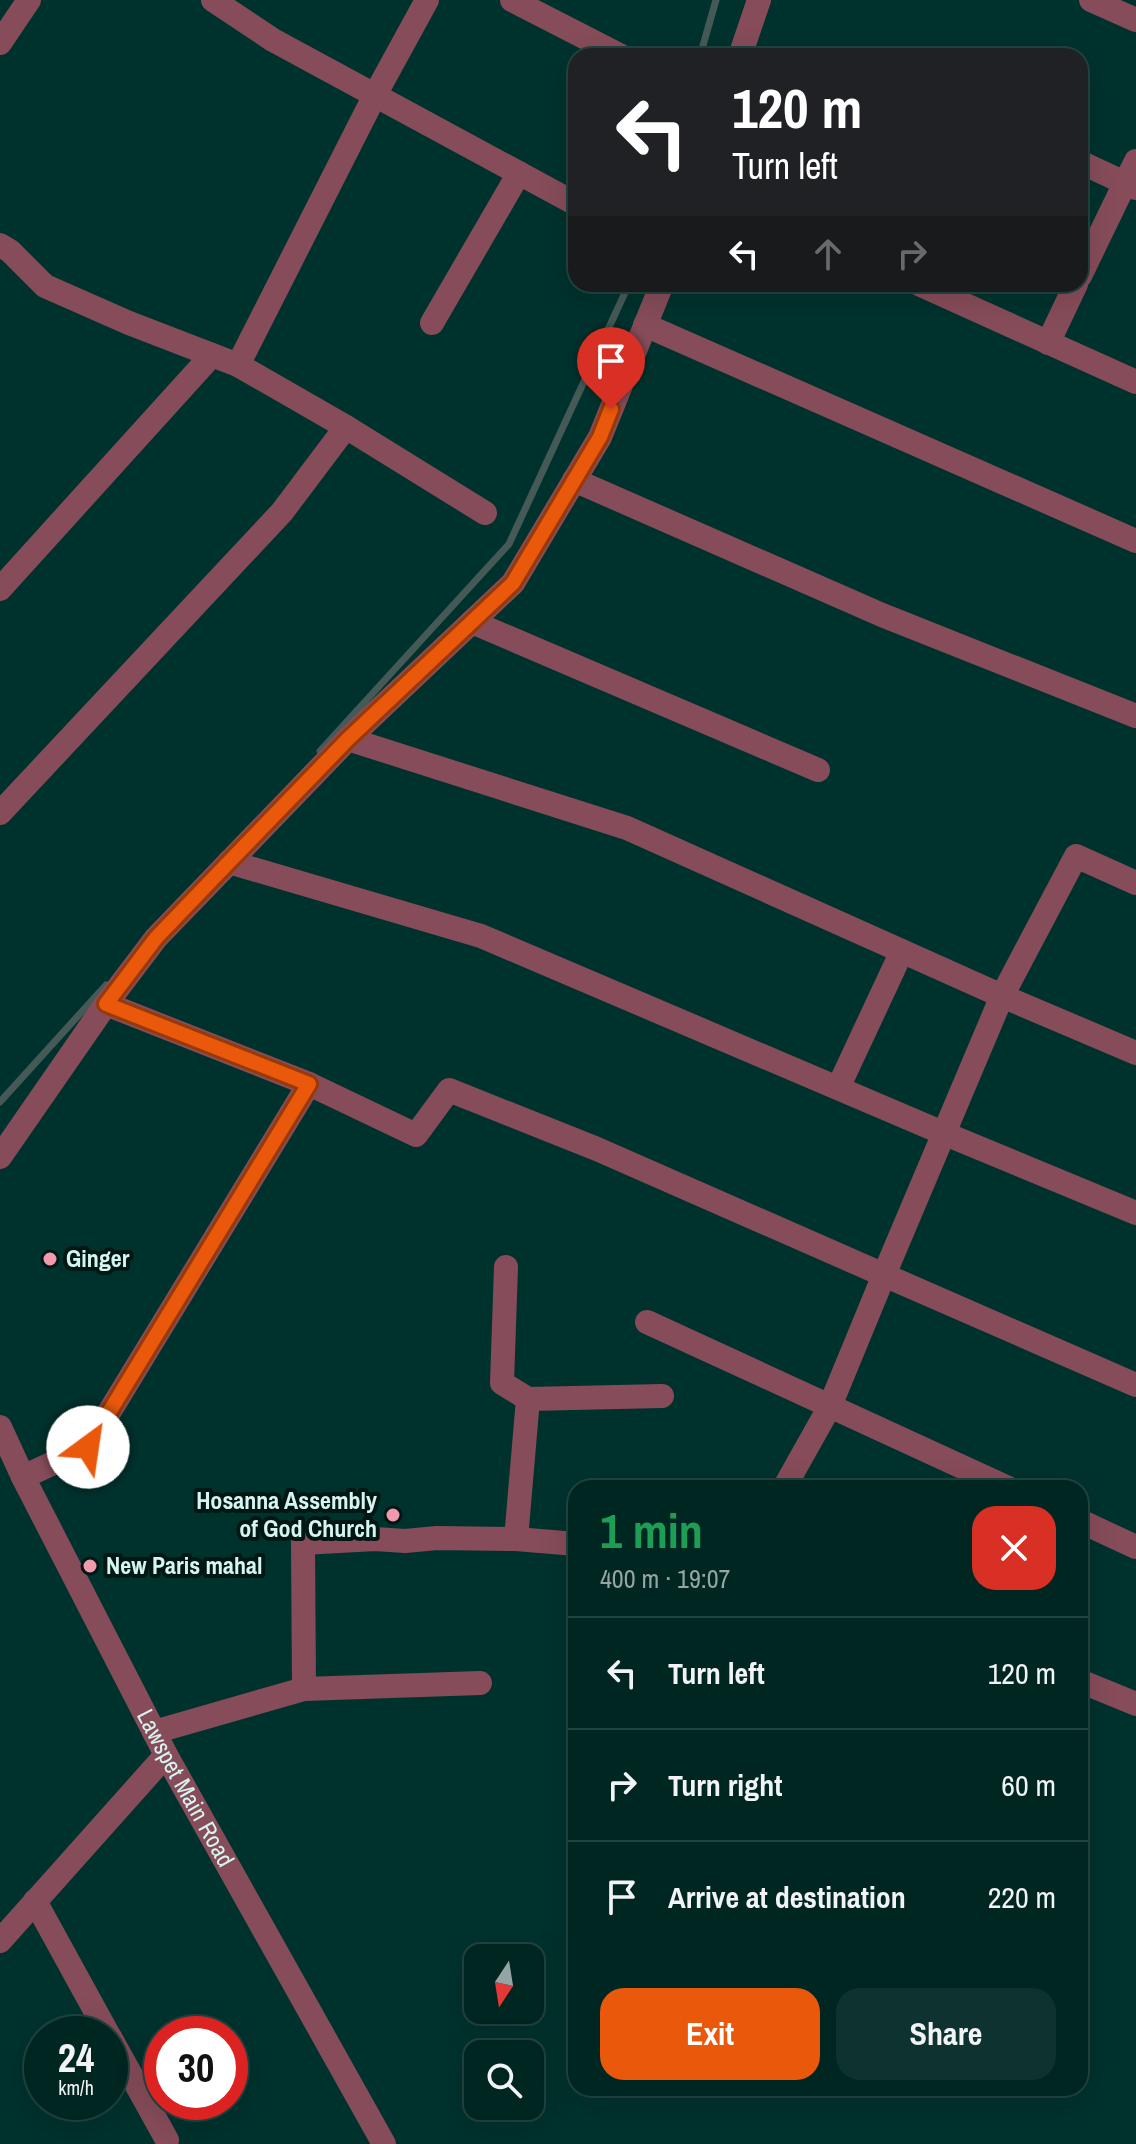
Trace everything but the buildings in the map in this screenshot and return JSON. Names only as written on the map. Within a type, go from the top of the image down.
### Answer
[{"type":"street","points":[[0,43],[29,0]]},
{"type":"street","points":[[213,0],[273,40],[568,200]]},
{"type":"street","points":[[238,365],[375,95],[427,0]]},
{"type":"street","points":[[512,0],[605,48]]},
{"type":"street","points":[[743,48],[759,0]]},
{"type":"street","points":[[1091,0],[1136,20]]},
{"type":"street","points":[[1088,261],[1130,185],[1136,161]]},
{"type":"street","points":[[1088,166],[1130,185]]},
{"type":"street","points":[[432,323],[519,173]]},
{"type":"street","points":[[0,245],[45,286],[238,365],[485,513]]},
{"type":"street","points":[[0,1157],[106,1004],[156,938],[348,739],[513,583],[600,437],[659,292]]},
{"type":"street","points":[[936,292],[1136,382]]},
{"type":"street","points":[[1048,343],[1072,292]]},
{"type":"street","points":[[645,325],[1136,541]]},
{"type":"street","points":[[0,589],[212,355]]},
{"type":"street","points":[[0,813],[282,512],[346,427]]},
{"type":"street","points":[[574,480],[882,615],[1136,716]]},
{"type":"street","points":[[472,622],[818,770]]},
{"type":"street","points":[[348,739],[627,828],[1136,1053]]},
{"type":"street","points":[[788,1480],[830,1406],[1002,996],[1076,856],[1136,883]]},
{"type":"street","points":[[229,862],[481,936],[1136,1213]]},
{"type":"street","points":[[838,1088],[902,951]]},
{"type":"street","points":[[106,1004],[309,1084],[416,1135],[449,1090],[597,1149],[1136,1385]]},
{"type":"street","points":[[23,1477],[88,1447],[309,1084]]},
{"type":"street","points":[[506,1267],[502,1383],[528,1399],[662,1396]]},
{"type":"street","points":[[647,1322],[991,1480]]},
{"type":"street","points":[[516,1539],[528,1399]]},
{"type":"street","name":"Lawspet Main Road","points":[[0,1427],[166,1755],[384,2144]]},
{"type":"street","points":[[1088,1525],[1136,1547]]},
{"type":"street","points":[[304,1689],[303,1543],[437,1538],[568,1543]]},
{"type":"street","points":[[154,1732],[304,1689],[480,1683]]},
{"type":"street","points":[[1088,1684],[1136,1704]]},
{"type":"street","points":[[0,1941],[166,1755]]},
{"type":"street","points":[[35,1901],[98,2016]]},
{"type":"street","points":[[128,2070],[167,2140]]},
{"type":"waterway","points":[[702,48],[716,0]]},
{"type":"waterway","points":[[320,751],[509,544],[625,292]]},
{"type":"waterway","points":[[0,1102],[106,985]]},
{"type":"place","name":"Ginger","points":[[50,1259]]},
{"type":"place","name":"Hosanna Assembly of God Church","points":[[393,1515]]},
{"type":"place","name":"New Paris mahal","points":[[90,1566]]},
{"type":"route","points":[[88,1447],[309,1084],[106,1004],[156,938],[229,862],[348,739],[513,583],[600,437],[611,409]]}]
